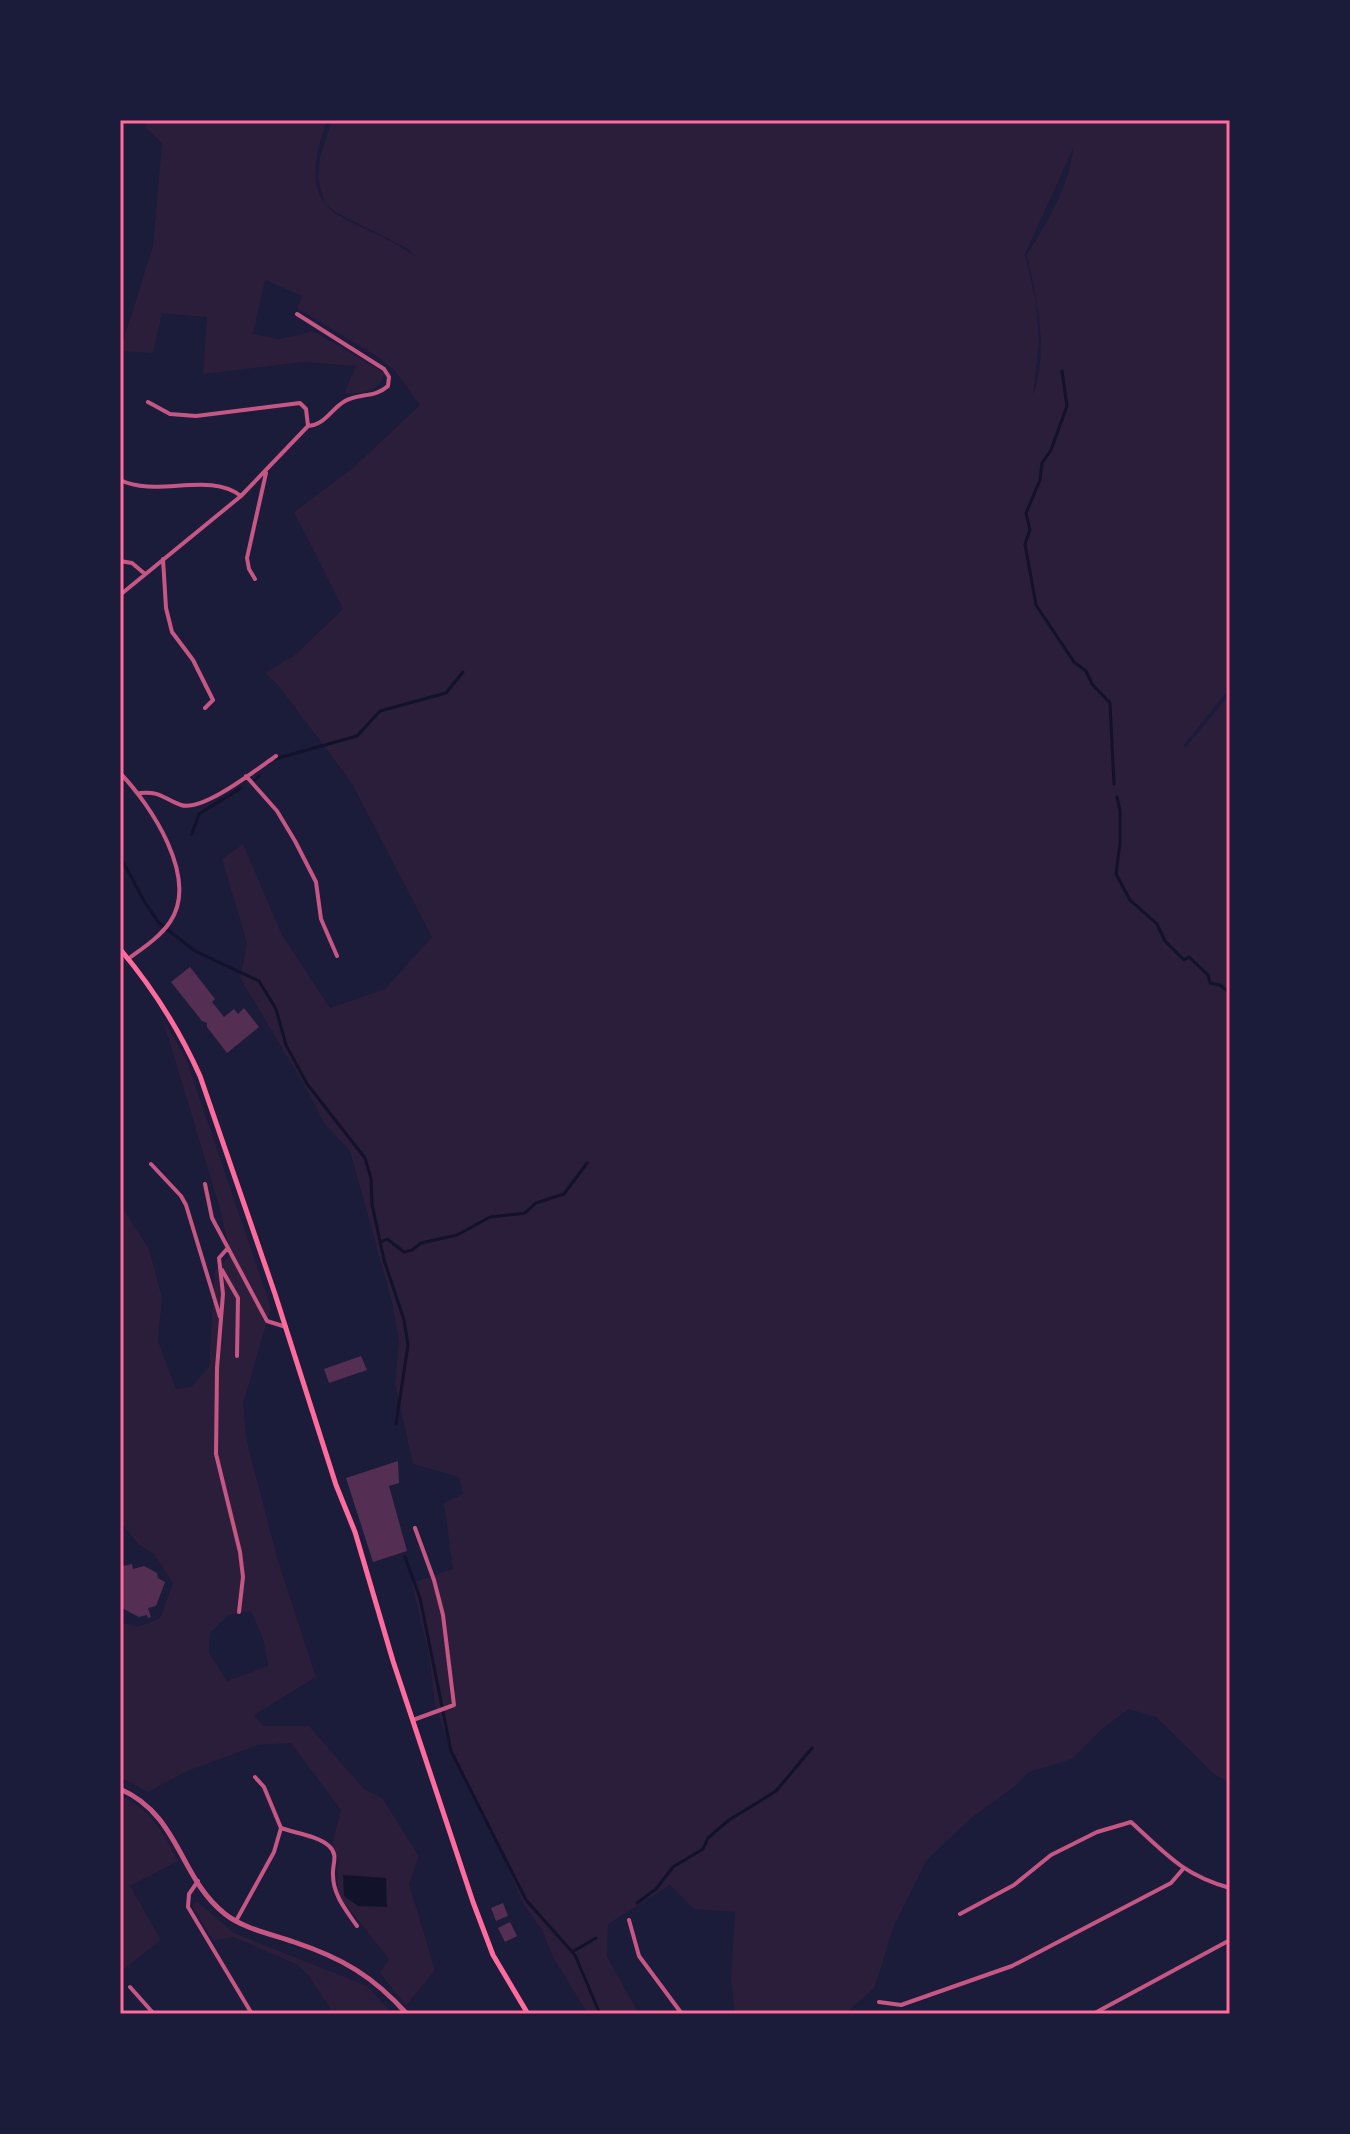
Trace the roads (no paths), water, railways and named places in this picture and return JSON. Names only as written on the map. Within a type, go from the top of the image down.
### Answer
[{"type":"main road","points":[[120,949],[160,1001],[186,1045],[216,1120],[336,1485],[355,1532],[413,1720],[485,1934],[502,1972],[528,2014]]},
{"type":"street","points":[[120,595],[241,496],[308,426],[317,426],[349,398],[381,392],[388,386],[389,377],[384,369],[297,314]]},
{"type":"street","points":[[148,402],[170,414],[196,416],[300,403],[306,409],[308,426]]},
{"type":"street","points":[[255,579],[247,558],[266,471]]},
{"type":"street","points":[[120,480],[142,487],[221,485],[241,496]]},
{"type":"street","points":[[163,559],[166,608],[172,632],[193,660],[213,700],[205,708]]},
{"type":"street","points":[[120,561],[132,563],[145,574]]},
{"type":"street","points":[[140,793],[155,791],[183,806],[200,804],[276,756]]},
{"type":"street","points":[[120,773],[140,793],[167,841],[178,875],[180,895],[172,920],[159,935],[128,959]]},
{"type":"street","points":[[246,776],[277,811],[316,882],[321,919],[337,956]]},
{"type":"street","points":[[151,1164],[186,1205],[221,1320]]},
{"type":"street","points":[[205,1184],[212,1218],[267,1321],[286,1327]]},
{"type":"street","points":[[227,1249],[220,1255],[216,1454],[240,1552],[243,1577],[239,1612]]},
{"type":"street","points":[[221,1268],[238,1298],[237,1356]]},
{"type":"street","points":[[413,1720],[454,1705],[443,1615],[415,1528]]},
{"type":"street","points":[[236,1921],[274,1852],[281,1828],[264,1787],[255,1777]]},
{"type":"street","points":[[120,1789],[145,1803],[166,1825],[214,1904],[236,1921],[301,1944],[352,1967],[374,1980],[407,2014]]},
{"type":"street","points":[[960,1914],[1014,1885],[1051,1855],[1116,1825],[1131,1822],[1183,1869],[1211,1883],[1230,1888]]},
{"type":"street","points":[[281,1828],[325,1842],[332,1848],[336,1861],[332,1873],[337,1896],[357,1926]]},
{"type":"street","points":[[879,2002],[901,2005],[1012,1966],[1171,1883],[1183,1869]]},
{"type":"street","points":[[198,1881],[189,1894],[188,1907],[252,2014]]},
{"type":"street","points":[[629,1920],[639,1956],[682,2014]]},
{"type":"street","points":[[1093,2014],[1230,1940]]},
{"type":"street","points":[[130,1987],[154,2014]]},
{"type":"waterway","points":[[1062,371],[1067,406],[1051,450],[1042,463],[1040,480],[1026,513],[1030,530],[1025,544],[1036,605],[1074,662],[1086,671],[1092,684],[1110,703],[1114,784]]},
{"type":"waterway","points":[[275,759],[357,736],[380,711],[446,693],[463,672]]},
{"type":"waterway","points":[[255,780],[259,776]]},
{"type":"waterway","points":[[192,834],[199,814],[241,788]]},
{"type":"waterway","points":[[1117,797],[1120,843],[1116,874],[1130,900],[1157,924],[1165,941],[1184,960],[1189,957],[1208,975],[1210,983],[1220,985],[1230,993]]},
{"type":"waterway","points":[[120,856],[159,923],[195,951],[259,981],[276,1009],[286,1045],[307,1084],[365,1158],[384,1260],[404,1320],[408,1345],[396,1424]]},
{"type":"waterway","points":[[381,1242],[387,1239],[404,1252],[421,1243],[457,1235],[490,1217],[525,1213],[536,1203],[564,1194],[587,1163]]},
{"type":"waterway","points":[[405,1557],[420,1598],[451,1751],[526,1900],[575,1955],[600,2014]]},
{"type":"waterway","points":[[637,1903],[656,1889],[673,1867],[703,1849],[708,1838],[729,1820],[776,1791],[812,1748]]},
{"type":"waterway","points":[[572,1952],[596,1938]]}]
